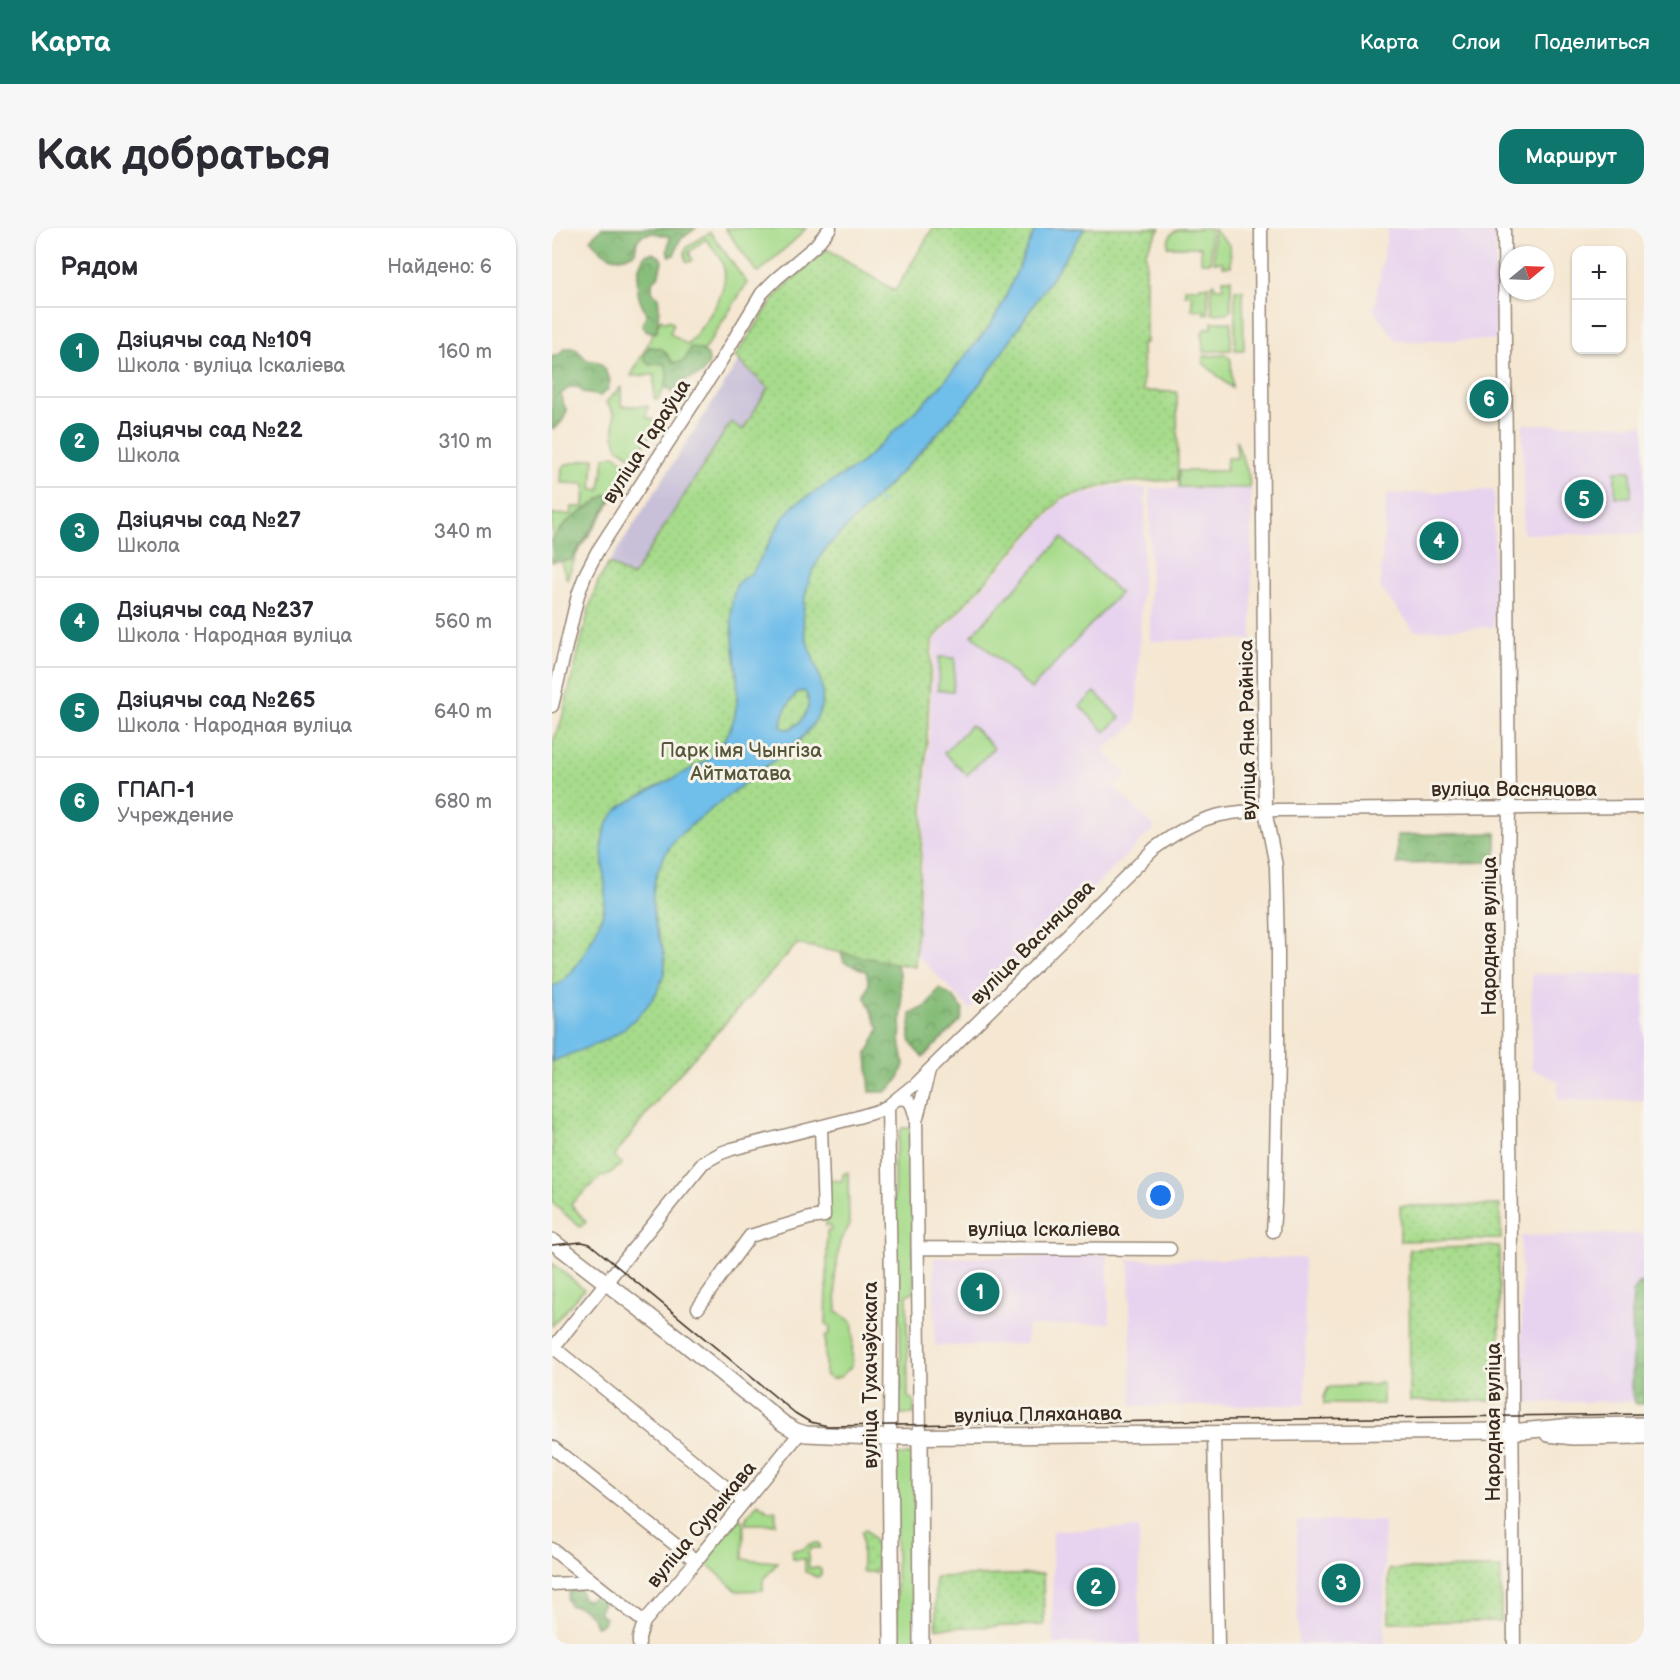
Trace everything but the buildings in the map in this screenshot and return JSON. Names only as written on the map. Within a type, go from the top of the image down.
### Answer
[{"type":"main road","name":"вуліца Пляханава","points":[[552,1229],[607,1282]]},
{"type":"main road","name":"вуліца Пляханава","points":[[552,1241],[607,1282],[784,1424],[800,1433],[823,1436],[920,1436],[1517,1431],[1572,1426],[1644,1425]]},
{"type":"main road","name":"вуліца Пляханава","points":[[1517,1431],[1573,1437],[1644,1436]]},
{"type":"main road","name":"вуліца Тухачэўскага","points":[[890,1436],[892,1644]]},
{"type":"main road","points":[[920,1436],[921,1644]]},
{"type":"street","name":"вуліца Гараўца","points":[[552,706],[578,595],[597,552],[713,374],[762,293],[815,246],[830,228]]},
{"type":"street","name":"вуліца Яна Райніса","points":[[1261,228],[1265,810],[1276,866],[1277,936],[1278,1057],[1273,1231]]},
{"type":"street","name":"Народная вуліца","points":[[1504,228],[1508,876],[1517,1431],[1514,1644]]},
{"type":"street","name":"вуліца Васняцова","points":[[553,1348],[703,1163],[732,1149],[870,1114],[893,1102],[929,1071],[1155,849],[1199,820],[1224,813],[1265,810],[1644,807]]},
{"type":"street","points":[[916,1119],[929,1071]]},
{"type":"street","points":[[893,1102],[905,1098],[908,1100],[912,1103],[916,1119],[920,1436]]},
{"type":"street","name":"вуліца Тухачэўскага","points":[[890,1436],[893,1102]]},
{"type":"street","points":[[698,1308],[750,1236],[824,1216],[821,1127]]},
{"type":"street","name":"вуліца Іскаліева","points":[[919,1248],[1170,1249]]},
{"type":"street","points":[[553,1348],[744,1503]]},
{"type":"street","name":"вуліца Сурыкава","points":[[639,1644],[644,1622],[696,1562],[800,1433]]},
{"type":"street","points":[[1214,1433],[1218,1644]]},
{"type":"street","points":[[552,1447],[696,1562]]},
{"type":"street","points":[[552,1549],[644,1622]]},
{"type":"street","points":[[552,1584],[594,1582]]},
{"type":"shaded area","points":[[1388,228],[1496,228],[1496,340],[1397,341],[1374,311]]},
{"type":"shaded area","points":[[739,361],[768,388],[743,430],[731,423],[631,578],[609,563]]},
{"type":"shaded area","points":[[1523,424],[1644,425],[1644,534],[1523,534]]},
{"type":"shaded area","points":[[1114,486],[1146,489],[1136,722],[1103,751],[1127,774],[1114,787],[1155,827],[970,1009],[917,955],[935,640],[1063,500]]},
{"type":"shaded area","points":[[1150,488],[1251,489],[1252,639],[1150,641]]},
{"type":"shaded area","points":[[1494,490],[1494,627],[1415,631],[1380,588],[1387,494]]},
{"type":"shaded area","points":[[1532,974],[1644,974],[1644,1101],[1558,1100],[1558,1081],[1531,1069]]},
{"type":"shaded area","points":[[1644,1234],[1644,1401],[1523,1403],[1521,1236]]},
{"type":"shaded area","points":[[1107,1254],[1110,1323],[1027,1326],[1027,1344],[935,1346],[934,1258]]},
{"type":"shaded area","points":[[1304,1258],[1306,1405],[1132,1406],[1129,1260]]},
{"type":"shaded area","points":[[1297,1521],[1384,1521],[1385,1644],[1298,1644]]},
{"type":"shaded area","points":[[1139,1528],[1140,1644],[1053,1644],[1052,1531]]},
{"type":"green space","points":[[602,228],[696,228],[680,240],[674,255],[670,256],[667,251],[670,237],[654,233],[642,235],[637,241],[635,252],[628,256],[615,258],[605,253],[590,239]]},
{"type":"green space","points":[[725,228],[806,228],[759,272]]},
{"type":"green space","name":"Парк імя Чынгіза Айтматава","points":[[933,228],[1160,228],[1146,251],[1146,343],[1142,343],[1143,391],[1177,392],[1178,480],[1114,483],[1062,498],[932,640],[915,967],[797,944],[671,1083],[614,1156],[622,1164],[605,1177],[603,1175],[571,1204],[586,1222],[580,1227],[552,1203],[552,743],[560,726],[589,609],[598,582],[609,563],[632,577],[731,422],[743,430],[768,388],[735,357],[776,296],[789,282],[828,249],[895,291]]},
{"type":"green space","points":[[1210,228],[1211,262],[1201,262],[1201,247],[1168,247],[1172,233],[1177,230]]},
{"type":"green space","points":[[1213,229],[1230,245],[1231,266],[1223,266],[1223,262],[1214,262]]},
{"type":"green space","points":[[710,232],[747,283],[676,395],[665,388],[657,400],[654,398],[654,375],[631,376],[661,319],[673,323],[670,333],[688,345],[709,317],[724,284],[725,273],[721,259],[706,239],[689,252],[692,260],[690,262],[686,261],[685,252],[686,248]]},
{"type":"green space","points":[[652,253],[660,257],[662,261],[658,277],[652,282],[652,292],[658,297],[659,307],[657,332],[647,332],[642,325],[647,313],[640,301],[637,285],[641,261],[645,255]]},
{"type":"green space","points":[[1223,279],[1231,279],[1231,310],[1228,313],[1212,314],[1211,285],[1214,283],[1215,288],[1223,288]]},
{"type":"green space","points":[[1200,286],[1208,286],[1208,314],[1204,314],[1204,310],[1192,310],[1192,295],[1185,295],[1185,288],[1200,288]]},
{"type":"green space","points":[[1235,290],[1243,290],[1244,350],[1235,350]]},
{"type":"green space","points":[[1212,322],[1231,322],[1231,350],[1203,352],[1202,333],[1206,328],[1212,328]]},
{"type":"green space","points":[[649,347],[663,350],[674,363],[684,361],[691,347],[701,350],[708,356],[709,363],[702,374],[683,381],[676,393],[664,386],[667,374],[664,363],[650,365],[645,361],[644,355]]},
{"type":"green space","points":[[565,348],[575,348],[587,360],[602,365],[610,380],[608,389],[600,396],[584,393],[578,387],[570,387],[561,394],[567,411],[563,420],[552,429],[552,356],[558,356]]},
{"type":"green space","points":[[1227,355],[1231,360],[1232,388],[1203,363],[1203,356]]},
{"type":"green space","points":[[621,387],[621,406],[648,406],[646,416],[658,423],[635,459],[618,448],[614,436],[614,413],[606,402]]},
{"type":"green space","points":[[1236,440],[1249,476],[1250,488],[1179,487],[1179,471],[1226,471],[1227,458],[1237,458]]},
{"type":"green space","points":[[615,455],[631,466],[630,473],[577,553],[567,579],[552,542],[552,514],[571,515],[572,507],[584,507],[585,484],[561,483],[562,468],[568,464],[594,458],[592,489],[600,490],[605,457]]},
{"type":"green space","points":[[1615,471],[1631,471],[1631,497],[1615,497]]},
{"type":"green space","points":[[607,494],[610,502],[571,560],[552,562],[552,539],[567,522]]},
{"type":"green space","points":[[1062,538],[1120,593],[1031,689],[972,635]]},
{"type":"green space","points":[[939,657],[955,658],[953,691],[938,690]]},
{"type":"green space","points":[[1095,692],[1120,718],[1105,732],[1080,706]]},
{"type":"green space","points":[[971,725],[994,748],[967,775],[944,753]]},
{"type":"green space","points":[[1496,833],[1496,862],[1397,864],[1397,835]]},
{"type":"green space","points":[[839,946],[892,951],[900,975],[902,1007],[900,1040],[904,1065],[898,1080],[886,1092],[870,1092],[867,1054],[879,1029],[865,997],[869,984],[866,971],[844,962]]},
{"type":"green space","points":[[939,988],[954,998],[963,1010],[961,1020],[923,1057],[911,1043],[911,1014],[927,1006]]},
{"type":"green space","points":[[902,1128],[912,1131],[914,1291],[907,1295],[908,1397],[914,1400],[914,1414],[896,1414],[895,1392],[901,1391],[900,1297],[895,1292],[894,1160]]},
{"type":"green space","points":[[848,1172],[849,1226],[840,1241],[835,1277],[837,1311],[853,1323],[852,1366],[840,1377],[832,1379],[826,1376],[825,1372],[825,1337],[829,1335],[830,1326],[826,1324],[827,1231],[831,1231],[831,1226],[826,1226],[826,1174],[829,1174],[829,1180],[842,1181],[843,1174]]},
{"type":"green space","points":[[1500,1205],[1501,1239],[1400,1241],[1400,1206]]},
{"type":"green space","points":[[1499,1246],[1500,1401],[1410,1401],[1409,1249]]},
{"type":"green space","points":[[552,1263],[584,1289],[552,1326]]},
{"type":"green space","points":[[1644,1283],[1644,1404],[1635,1404],[1632,1395],[1633,1292],[1639,1284]]},
{"type":"green space","points":[[1382,1382],[1383,1404],[1324,1404],[1328,1388],[1375,1385]]},
{"type":"green space","points":[[895,1455],[914,1455],[916,1644],[897,1644]]},
{"type":"green space","points":[[758,1503],[770,1512],[776,1511],[776,1524],[746,1524],[745,1520]]},
{"type":"green space","points":[[740,1518],[744,1525],[743,1559],[778,1562],[763,1580],[763,1590],[737,1591],[704,1561]]},
{"type":"green space","points":[[865,1529],[877,1544],[877,1572],[862,1572],[862,1532]]},
{"type":"green space","points":[[818,1543],[820,1548],[811,1548],[808,1553],[809,1568],[821,1570],[818,1577],[805,1572],[805,1559],[793,1559],[792,1550],[803,1549],[810,1544]]},
{"type":"green space","points":[[1501,1568],[1501,1621],[1389,1622],[1389,1569]]},
{"type":"green space","points":[[1043,1574],[1044,1625],[936,1628],[935,1577]]},
{"type":"green space","points":[[580,1590],[583,1599],[587,1600],[598,1595],[603,1598],[598,1612],[606,1619],[602,1624],[596,1626],[593,1618],[586,1612],[578,1607],[570,1606],[567,1600],[569,1592]]},
{"type":"water","points":[[1036,228],[1085,228],[967,401],[820,557],[806,590],[803,614],[806,638],[822,689],[820,710],[810,729],[797,742],[677,837],[664,856],[656,877],[653,910],[665,966],[661,984],[652,1000],[618,1033],[552,1062],[552,987],[564,980],[577,964],[601,919],[605,899],[602,849],[606,826],[623,805],[706,761],[719,747],[734,719],[737,704],[737,673],[731,610],[737,584],[754,569],[789,510],[795,504],[859,465],[939,388],[989,327],[1002,305]],"holes":[[[804,691],[807,696],[807,709],[801,721],[791,728],[785,729],[781,726],[784,712],[798,692]]]},
{"type":"waterway","points":[[874,495],[882,504]]},
{"type":"tram line","points":[[552,1245],[582,1242],[590,1244],[795,1413],[810,1422],[828,1426],[1644,1414]]},
{"type":"place","name":"ГПАП-1","points":[[1489,399]]},
{"type":"place","name":"Дзіцячы сад №265","points":[[1584,499]]},
{"type":"place","name":"Дзіцячы сад №237","points":[[1439,541]]},
{"type":"place","name":"Дзіцячы сад №109","points":[[980,1292]]},
{"type":"place","name":"Дзіцячы сад №27","points":[[1341,1583]]},
{"type":"place","name":"Дзіцячы сад №22","points":[[1096,1587]]}]
